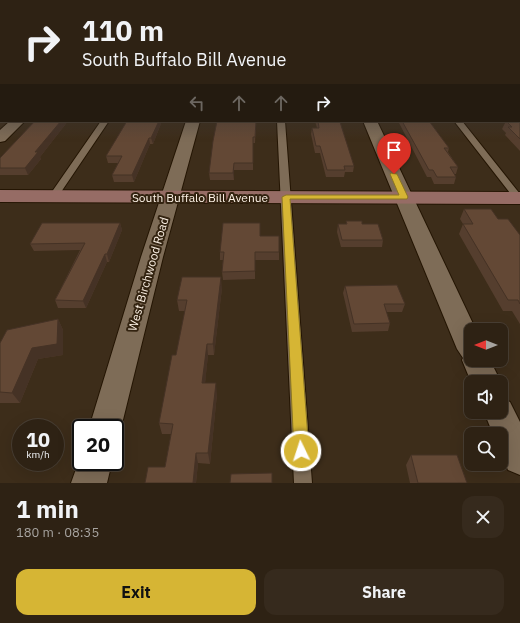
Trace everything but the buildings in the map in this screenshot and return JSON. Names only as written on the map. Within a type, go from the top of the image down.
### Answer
[{"type":"main road","name":"South Buffalo Bill Avenue","points":[[0,196],[519,198]]},
{"type":"street","points":[[0,138],[17,122]]},
{"type":"street","name":"West Birchwood Road","points":[[107,419],[152,257],[193,122]]},
{"type":"street","points":[[370,122],[464,333]]},
{"type":"street","points":[[502,419],[520,458]]},
{"type":"street","points":[[89,483],[92,471]]},
{"type":"lane","points":[[54,196],[104,122]]},
{"type":"lane","points":[[281,122],[303,483]]},
{"type":"lane","points":[[459,122],[519,198]]},
{"type":"route","points":[[301,451],[286,197],[404,197],[394,174]]}]
